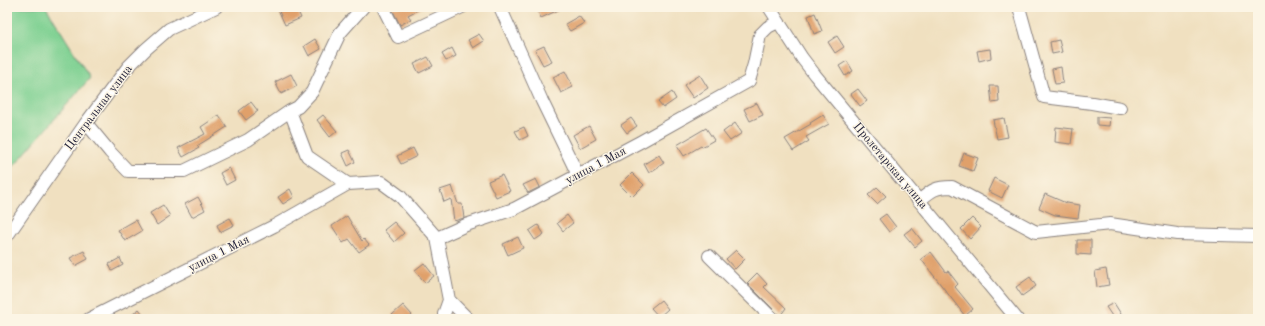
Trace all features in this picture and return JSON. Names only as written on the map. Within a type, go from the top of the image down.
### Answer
[{"type":"street","name":"Центральная улица","points":[[7,236],[86,123],[128,67],[169,29],[216,7]]},
{"type":"street","points":[[86,123],[128,171],[184,171],[248,140],[298,107],[312,92],[340,33],[363,7]]},
{"type":"street","points":[[383,7],[398,37],[462,7]]},
{"type":"street","points":[[500,7],[542,101],[578,175]]},
{"type":"street","name":"Пролетарская улица","points":[[769,7],[802,58],[815,75],[1017,319]]},
{"type":"street","points":[[1019,7],[1044,97],[1120,108]]},
{"type":"street","name":"улица 1 Мая","points":[[437,238],[466,225],[514,209],[640,142],[749,81],[760,34],[778,22]]},
{"type":"street","points":[[290,111],[307,156],[348,184],[381,182],[400,196],[437,238],[449,300],[443,317]]},
{"type":"street","name":"улица 1 Мая","points":[[89,319],[274,226],[348,184]]},
{"type":"street","points":[[919,202],[932,190],[942,187],[952,187],[1036,232],[1110,224],[1177,234],[1258,236]]},
{"type":"street","points":[[709,256],[774,319]]},
{"type":"street","points":[[449,300],[468,319]]},
{"type":"green space","points":[[7,7],[46,7],[90,78],[7,174]]},
{"type":"building","points":[[277,7],[296,7],[301,18],[285,25]]},
{"type":"building","points":[[391,7],[423,7],[408,15],[411,19],[400,25]]},
{"type":"building","points":[[543,7],[565,7],[541,18],[537,10]]},
{"type":"building","points":[[815,13],[822,31],[814,34],[808,16]]},
{"type":"building","points":[[579,16],[584,23],[570,31],[565,24]]},
{"type":"building","points":[[479,34],[484,41],[473,48],[468,40]]},
{"type":"building","points":[[837,36],[844,47],[835,53],[828,42]]},
{"type":"building","points":[[315,39],[321,49],[309,56],[304,46]]},
{"type":"building","points":[[1059,40],[1062,52],[1052,54],[1050,42]]},
{"type":"building","points":[[544,46],[552,61],[543,65],[535,50]]},
{"type":"building","points":[[452,48],[456,56],[446,61],[442,54]]},
{"type":"building","points":[[990,49],[991,58],[979,61],[977,51]]},
{"type":"building","points":[[428,57],[433,66],[419,73],[414,64]]},
{"type":"building","points":[[847,61],[853,71],[845,76],[839,66]]},
{"type":"building","points":[[1061,67],[1063,83],[1055,84],[1052,69]]},
{"type":"building","points":[[565,71],[573,87],[561,93],[553,77]]},
{"type":"building","points":[[291,74],[297,86],[281,94],[275,82]]},
{"type":"building","points":[[700,75],[708,88],[693,98],[684,85]]},
{"type":"building","points":[[990,86],[998,86],[999,102],[992,103]]},
{"type":"building","points":[[858,89],[867,101],[860,106],[851,94]]},
{"type":"building","points":[[672,92],[676,99],[663,108],[658,102]]},
{"type":"building","points":[[251,102],[258,111],[246,120],[239,111]]},
{"type":"building","points":[[757,103],[763,115],[750,121],[744,109]]},
{"type":"building","points":[[219,115],[227,127],[197,146],[199,148],[183,157],[178,148],[205,134],[201,127]]},
{"type":"building","points":[[323,115],[337,131],[330,137],[317,120]]},
{"type":"building","points":[[823,115],[829,124],[806,137],[809,141],[793,151],[785,139],[811,124],[810,123]]},
{"type":"building","points":[[1097,117],[1110,118],[1109,126],[1097,125]]},
{"type":"building","points":[[631,118],[637,126],[627,133],[621,125]]},
{"type":"building","points":[[1004,118],[1008,137],[997,139],[993,120]]},
{"type":"building","points":[[735,123],[742,133],[730,141],[723,132]]},
{"type":"building","points":[[589,126],[596,139],[580,148],[573,135]]},
{"type":"building","points":[[524,127],[528,136],[520,140],[515,131]]},
{"type":"building","points":[[1056,127],[1073,129],[1071,144],[1055,142]]},
{"type":"building","points":[[706,128],[714,140],[684,156],[677,145]]},
{"type":"building","points":[[413,148],[417,156],[401,164],[397,156]]},
{"type":"building","points":[[349,150],[355,162],[348,166],[342,153]]},
{"type":"building","points":[[964,153],[978,158],[973,171],[959,166]]},
{"type":"building","points":[[659,155],[664,163],[649,173],[644,164]]},
{"type":"building","points":[[229,168],[235,180],[226,185],[220,173]]},
{"type":"building","points":[[632,173],[644,185],[632,197],[620,185]]},
{"type":"building","points":[[502,175],[510,191],[496,197],[488,181]]},
{"type":"building","points":[[994,178],[1008,185],[1002,198],[988,191]]},
{"type":"building","points":[[536,179],[540,187],[528,193],[523,185]]},
{"type":"building","points":[[452,186],[458,204],[462,204],[464,218],[454,221],[451,199],[444,202],[440,190]]},
{"type":"building","points":[[877,187],[886,196],[877,204],[868,195]]},
{"type":"building","points":[[290,189],[294,197],[283,204],[278,197]]},
{"type":"building","points":[[1045,194],[1066,203],[1080,205],[1078,218],[1055,215],[1039,208]]},
{"type":"building","points":[[198,197],[205,210],[192,217],[185,204]]},
{"type":"building","points":[[163,205],[170,216],[157,225],[150,213]]},
{"type":"building","points":[[886,214],[896,227],[889,232],[879,219]]},
{"type":"building","points":[[567,215],[573,223],[563,231],[557,223]]},
{"type":"building","points":[[347,216],[362,241],[364,239],[369,245],[359,252],[349,239],[343,243],[332,226]]},
{"type":"building","points":[[230,218],[234,225],[220,232],[217,225]]},
{"type":"building","points":[[972,218],[981,227],[970,239],[961,229]]},
{"type":"building","points":[[136,220],[142,231],[125,241],[118,230]]},
{"type":"building","points":[[394,222],[404,233],[394,242],[384,230]]},
{"type":"building","points":[[538,225],[544,234],[535,240],[529,231]]},
{"type":"building","points":[[912,228],[922,241],[915,247],[904,234]]},
{"type":"building","points":[[518,237],[523,248],[508,255],[503,244]]},
{"type":"building","points":[[1077,240],[1091,240],[1091,255],[1077,254]]},
{"type":"building","points":[[736,250],[745,259],[735,269],[726,259]]},
{"type":"building","points":[[84,251],[88,259],[75,266],[70,258]]},
{"type":"building","points":[[931,252],[946,272],[948,271],[958,284],[955,287],[973,309],[965,316],[921,259]]},
{"type":"building","points":[[120,258],[123,265],[112,271],[109,264]]},
{"type":"building","points":[[424,263],[434,276],[425,283],[415,270]]},
{"type":"building","points":[[1106,269],[1109,285],[1097,287],[1095,271]]},
{"type":"building","points":[[757,273],[767,284],[764,287],[786,308],[780,316],[747,283]]},
{"type":"building","points":[[1030,277],[1036,286],[1022,296],[1016,287]]},
{"type":"building","points":[[661,300],[668,309],[659,317],[651,308]]},
{"type":"building","points":[[1114,303],[1124,319],[1114,319],[1106,307]]},
{"type":"building","points":[[403,305],[412,315],[408,319],[396,319],[392,315]]},
{"type":"building","points":[[139,309],[147,319],[127,319]]}]
